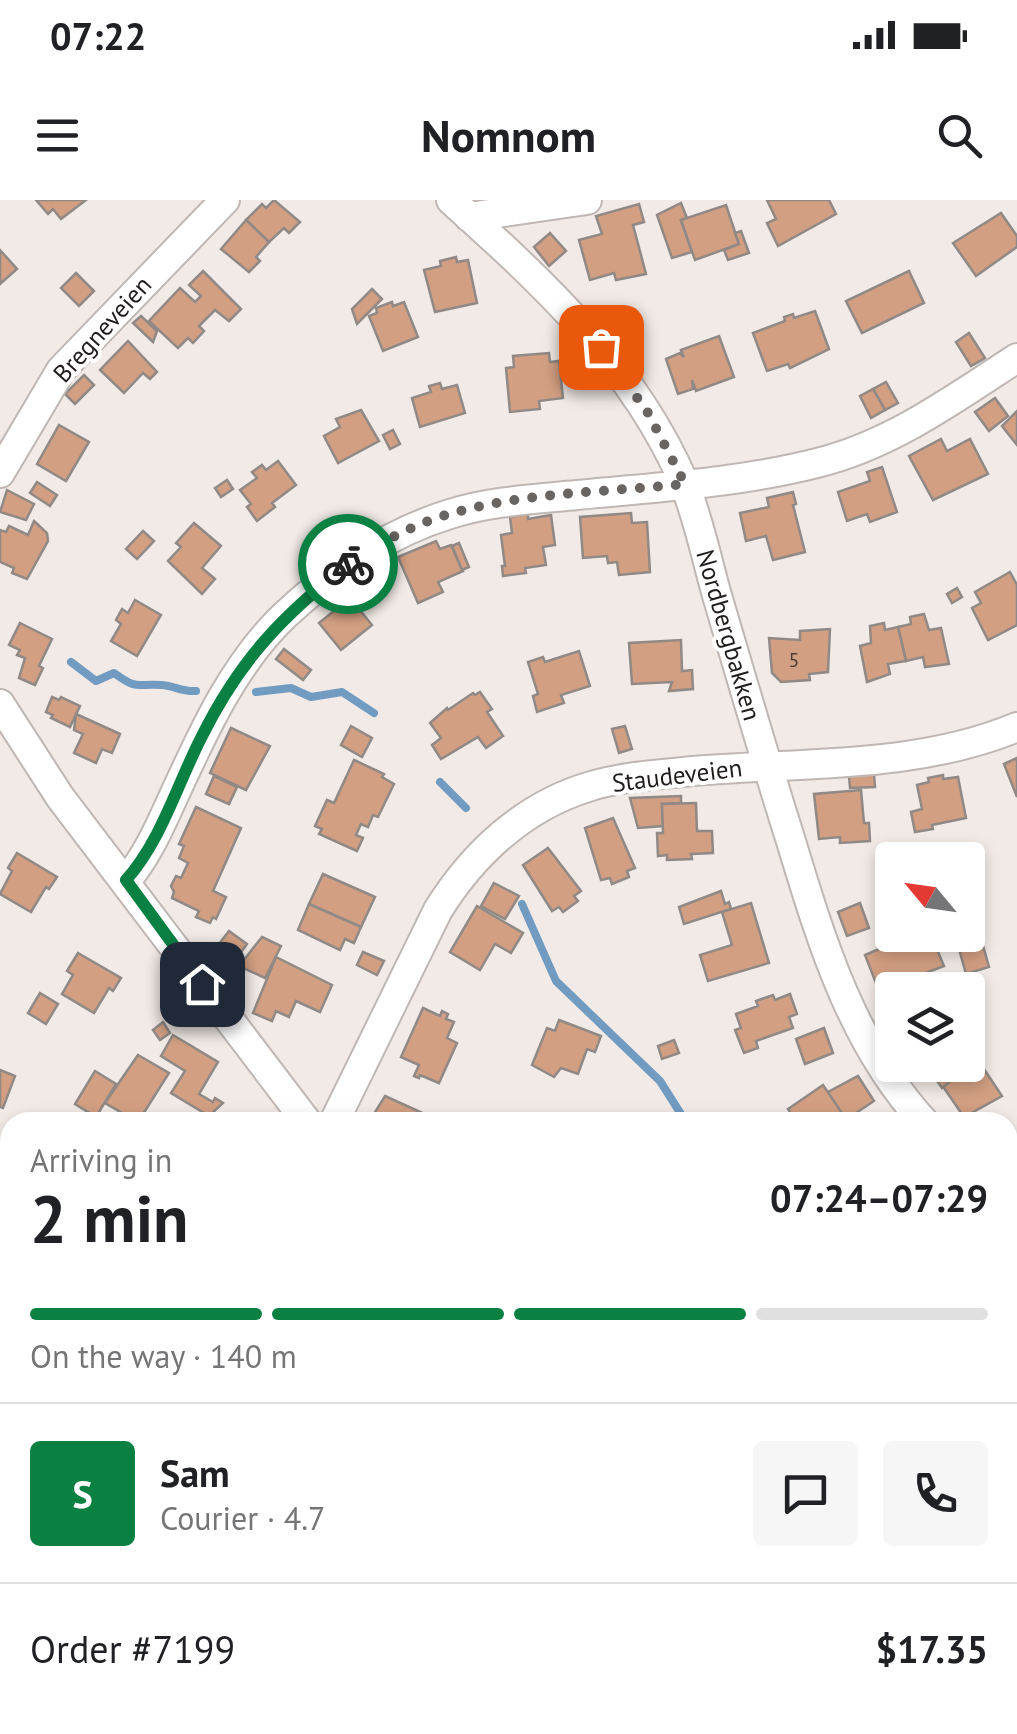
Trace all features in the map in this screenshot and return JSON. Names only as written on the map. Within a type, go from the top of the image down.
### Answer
[{"type":"street","name":"Bregneveien","points":[[0,473],[60,370],[224,200]]},
{"type":"street","points":[[460,208],[587,200]]},
{"type":"street","name":"Nordbergbakken","points":[[460,208],[584,326],[648,413],[685,484],[817,926],[844,998],[878,1064],[916,1112]]},
{"type":"street","points":[[126,880],[152,842],[201,738],[240,672],[283,618],[350,562],[420,525],[453,513],[794,468],[868,446],[908,427],[1017,358]]},
{"type":"street","points":[[0,704],[60,797],[300,1112]]},
{"type":"street","name":"Staudeveien","points":[[339,1112],[438,910],[473,860],[538,810],[587,787],[641,776],[900,756],[970,742],[1017,727]]},
{"type":"building","points":[[36,200],[86,200],[61,219],[53,209],[48,214]]},
{"type":"building","points":[[274,200],[300,222],[289,233],[284,228],[269,242],[246,220],[262,204],[266,208]]},
{"type":"building","points":[[767,200],[829,200],[836,214],[778,246],[767,223],[776,219]]},
{"type":"building","points":[[681,203],[687,218],[681,220],[692,252],[672,258],[657,215]]},
{"type":"building","points":[[639,204],[644,222],[633,225],[646,274],[616,280],[614,273],[590,280],[579,240],[602,234],[596,216]]},
{"type":"building","points":[[726,205],[739,244],[695,260],[681,220]]},
{"type":"building","points":[[1001,213],[1017,236],[1017,247],[976,276],[953,243]]},
{"type":"building","points":[[246,220],[269,242],[256,257],[260,261],[249,272],[221,249]]},
{"type":"building","points":[[741,231],[749,253],[728,260],[724,250],[739,244],[735,233]]},
{"type":"building","points":[[550,233],[566,251],[549,266],[534,247]]},
{"type":"building","points":[[0,250],[17,269],[0,284]]},
{"type":"building","points":[[456,257],[457,262],[468,260],[477,303],[435,312],[424,270]]},
{"type":"building","points":[[203,271],[241,309],[229,321],[215,310],[199,326],[204,331],[193,343],[188,338],[178,348],[149,321],[180,288],[195,302],[201,296],[189,285]]},
{"type":"building","points":[[909,271],[924,303],[862,333],[846,301]]},
{"type":"building","points":[[76,273],[94,291],[79,306],[61,288]]},
{"type":"building","points":[[372,289],[382,299],[357,324],[352,309]]},
{"type":"building","points":[[392,302],[393,306],[404,302],[418,337],[383,351],[369,316],[377,313],[376,308]]},
{"type":"building","points":[[815,311],[829,349],[790,368],[788,364],[767,371],[753,333],[785,321],[784,317]]},
{"type":"building","points":[[141,316],[157,331],[153,342],[133,323]]},
{"type":"building","points":[[969,333],[985,358],[971,366],[956,342]]},
{"type":"building","points":[[719,336],[734,377],[696,391],[692,380],[693,389],[678,394],[666,359],[680,353],[684,357],[681,350]]},
{"type":"building","points":[[128,341],[157,372],[150,379],[143,373],[124,393],[100,370]]},
{"type":"building","points":[[549,353],[550,362],[559,361],[563,398],[539,401],[540,409],[510,412],[506,368],[514,367],[513,356]]},
{"type":"building","points":[[84,375],[94,385],[75,404],[65,394]]},
{"type":"building","points":[[886,382],[898,403],[885,410],[873,389]]},
{"type":"building","points":[[440,383],[442,389],[457,385],[465,413],[420,427],[412,398],[431,392],[429,386]]},
{"type":"building","points":[[873,389],[885,410],[871,418],[860,396]]},
{"type":"building","points":[[995,398],[1008,416],[989,431],[975,412]]},
{"type":"building","points":[[361,410],[379,441],[338,463],[324,436],[340,427],[336,419]]},
{"type":"building","points":[[1017,411],[1017,445],[1002,426]]},
{"type":"building","points":[[59,425],[89,442],[66,481],[37,464]]},
{"type":"building","points":[[393,430],[400,444],[390,449],[383,435]]},
{"type":"building","points":[[941,439],[947,451],[970,439],[988,474],[933,500],[909,456]]},
{"type":"building","points":[[278,461],[296,485],[272,503],[275,507],[257,521],[240,490],[257,478],[252,472],[262,465],[266,470]]},
{"type":"building","points":[[882,467],[897,512],[870,522],[867,514],[847,521],[838,492],[870,481],[867,472]]},
{"type":"building","points":[[227,480],[233,489],[221,497],[215,488]]},
{"type":"building","points":[[37,482],[57,495],[50,506],[30,493]]},
{"type":"building","points":[[7,490],[34,504],[26,520],[0,512]]},
{"type":"building","points":[[793,492],[805,552],[773,560],[766,536],[746,541],[740,513],[769,507],[767,498]]},
{"type":"building","points":[[631,513],[632,523],[647,522],[650,572],[619,575],[617,562],[608,563],[607,556],[583,558],[580,517]]},
{"type":"building","points":[[528,514],[528,519],[551,515],[555,545],[543,547],[546,565],[503,576],[501,535],[512,533],[510,517]]},
{"type":"building","points":[[34,521],[47,533],[48,541],[27,579],[0,562],[0,530],[6,532],[9,526],[28,535]]},
{"type":"building","points":[[194,523],[221,546],[202,568],[215,579],[202,594],[168,561],[181,547],[176,543]]},
{"type":"building","points":[[143,531],[154,541],[137,559],[126,549]]},
{"type":"building","points":[[436,541],[440,549],[451,545],[463,571],[438,582],[443,592],[418,603],[398,557]]},
{"type":"building","points":[[459,543],[469,567],[462,570],[452,546]]},
{"type":"building","points":[[1010,572],[1017,585],[1017,625],[988,640],[972,608],[981,603],[975,592]]},
{"type":"building","points":[[957,588],[962,597],[952,603],[947,594]]},
{"type":"building","points":[[350,598],[372,625],[341,650],[319,623]]},
{"type":"building","points":[[135,600],[161,615],[137,656],[111,641],[121,624],[116,620],[122,609],[128,613]]},
{"type":"building","points":[[924,614],[929,630],[941,628],[949,664],[925,667],[923,657],[906,661],[898,627],[911,624],[910,617]]},
{"type":"building","points":[[20,623],[52,639],[35,685],[19,678],[25,658],[17,655],[20,650],[9,645]]},
{"type":"building","points":[[884,623],[885,630],[898,627],[906,661],[888,664],[890,674],[867,682],[860,646],[871,643],[870,626]]},
{"type":"building","points":[[830,629],[828,672],[809,674],[810,680],[781,682],[772,673],[769,638],[800,640],[800,631]]},
{"type":"building","points":[[681,640],[682,671],[692,670],[693,689],[669,691],[672,682],[632,684],[629,643]]},
{"type":"building","points":[[284,649],[311,670],[303,680],[276,659]]},
{"type":"building","points":[[579,651],[590,686],[561,695],[564,703],[537,712],[533,696],[538,694],[528,662],[543,657],[545,662]]},
{"type":"building","points":[[480,692],[492,709],[487,712],[503,736],[486,748],[478,737],[441,759],[432,745],[441,738],[430,723],[447,708]]},
{"type":"building","points":[[52,697],[80,706],[70,727],[46,712]]},
{"type":"building","points":[[76,714],[120,734],[112,753],[102,749],[96,763],[74,753],[83,734],[74,730]]},
{"type":"building","points":[[351,726],[372,738],[362,757],[341,745]]},
{"type":"building","points":[[625,726],[632,749],[619,753],[612,729]]},
{"type":"building","points":[[231,728],[270,746],[246,790],[210,773]]},
{"type":"building","points":[[1017,758],[1017,797],[1004,764]]},
{"type":"building","points":[[354,760],[384,774],[382,777],[394,784],[378,817],[373,815],[368,827],[361,824],[356,835],[363,838],[357,851],[319,834],[322,829],[315,826],[327,800],[334,803]]},
{"type":"building","points":[[874,774],[875,787],[850,788],[849,776]]},
{"type":"building","points":[[943,775],[943,779],[958,777],[966,818],[915,832],[911,812],[922,809],[917,785]]},
{"type":"building","points":[[214,776],[237,787],[229,804],[206,794]]},
{"type":"building","points":[[861,790],[870,841],[840,843],[840,837],[819,839],[814,794]]},
{"type":"building","points":[[681,796],[681,803],[662,804],[663,826],[638,828],[630,798]]},
{"type":"building","points":[[696,803],[697,831],[712,831],[713,853],[691,854],[692,859],[667,860],[667,855],[658,856],[657,833],[663,833],[662,804]]},
{"type":"building","points":[[196,807],[241,828],[213,891],[226,897],[216,919],[213,917],[210,923],[196,917],[199,911],[172,898],[171,886],[176,876],[181,878],[188,863],[179,858],[184,846],[179,844]]},
{"type":"building","points":[[613,818],[635,868],[627,871],[629,877],[612,884],[610,878],[601,880],[585,828]]},
{"type":"building","points":[[548,848],[581,891],[574,896],[578,901],[563,912],[559,907],[552,911],[523,865]]},
{"type":"building","points":[[17,853],[57,877],[31,912],[0,894]]},
{"type":"building","points":[[323,874],[375,897],[361,927],[309,904]]},
{"type":"building","points":[[494,883],[519,896],[505,919],[481,906]]},
{"type":"building","points":[[721,891],[731,909],[684,924],[679,907]]},
{"type":"building","points":[[751,903],[769,963],[708,981],[700,955],[732,945],[722,912]]},
{"type":"building","points":[[860,903],[869,928],[847,936],[838,912]]},
{"type":"building","points":[[309,904],[361,927],[354,943],[345,939],[340,950],[298,930]]},
{"type":"building","points":[[477,906],[523,933],[511,953],[495,944],[480,970],[450,952]]},
{"type":"building","points":[[229,931],[247,944],[233,963],[215,949]]},
{"type":"building","points":[[262,937],[281,946],[265,978],[239,966]]},
{"type":"building","points":[[875,951],[938,952],[944,966],[928,972],[875,972],[875,981],[865,955]]},
{"type":"building","points":[[363,952],[384,961],[377,975],[357,965]]},
{"type":"building","points":[[960,952],[985,952],[989,967],[965,972]]},
{"type":"building","points":[[78,953],[121,978],[113,991],[109,988],[94,1013],[62,994],[73,975],[67,971]]},
{"type":"building","points":[[276,957],[332,985],[320,1012],[296,1001],[289,1017],[276,1011],[272,1021],[253,1013]]},
{"type":"building","points":[[40,993],[58,1004],[46,1024],[28,1013]]},
{"type":"building","points":[[790,994],[797,1014],[789,1017],[793,1028],[756,1041],[758,1048],[744,1053],[735,1030],[741,1028],[736,1014],[758,1006],[756,1001]]},
{"type":"building","points":[[423,1008],[440,1016],[442,1011],[448,1014],[446,1019],[454,1022],[447,1038],[457,1043],[439,1083],[414,1076],[419,1065],[401,1057]]},
{"type":"building","points":[[559,1020],[601,1036],[595,1052],[587,1049],[578,1074],[561,1068],[554,1077],[532,1065],[547,1028],[555,1031]]},
{"type":"building","points":[[163,1022],[170,1033],[160,1040],[153,1030]]},
{"type":"building","points":[[824,1028],[833,1053],[805,1064],[796,1039]]},
{"type":"building","points":[[173,1035],[218,1062],[199,1094],[223,1103],[213,1112],[202,1112],[171,1093],[185,1071],[161,1056]]},
{"type":"building","points":[[674,1040],[679,1053],[662,1059],[658,1046]]},
{"type":"building","points":[[138,1055],[169,1073],[144,1112],[121,1112],[105,1103]]},
{"type":"building","points":[[0,1070],[15,1076],[3,1108],[0,1107]]},
{"type":"building","points":[[985,1070],[1002,1096],[973,1112],[961,1112],[942,1085],[985,1082]]},
{"type":"building","points":[[95,1071],[116,1084],[99,1112],[88,1112],[75,1104]]},
{"type":"building","points":[[858,1076],[874,1101],[858,1112],[839,1112],[828,1092]]},
{"type":"building","points":[[823,1085],[841,1112],[790,1112],[788,1109]]},
{"type":"building","points":[[385,1096],[420,1112],[375,1112]]},
{"type":"waterway","points":[[71,662],[96,681],[114,673],[133,684],[196,691]]},
{"type":"waterway","points":[[256,692],[291,688],[311,697],[342,692],[374,713]]},
{"type":"waterway","points":[[440,782],[466,808]]},
{"type":"waterway","points":[[522,904],[556,981],[660,1081],[680,1112]]},
{"type":"way so far","points":[[348,564],[420,525],[453,513],[685,484],[648,413],[601,347]]},
{"type":"route","points":[[202,984],[126,880],[152,842],[201,738],[240,672],[283,618],[348,564]]}]
